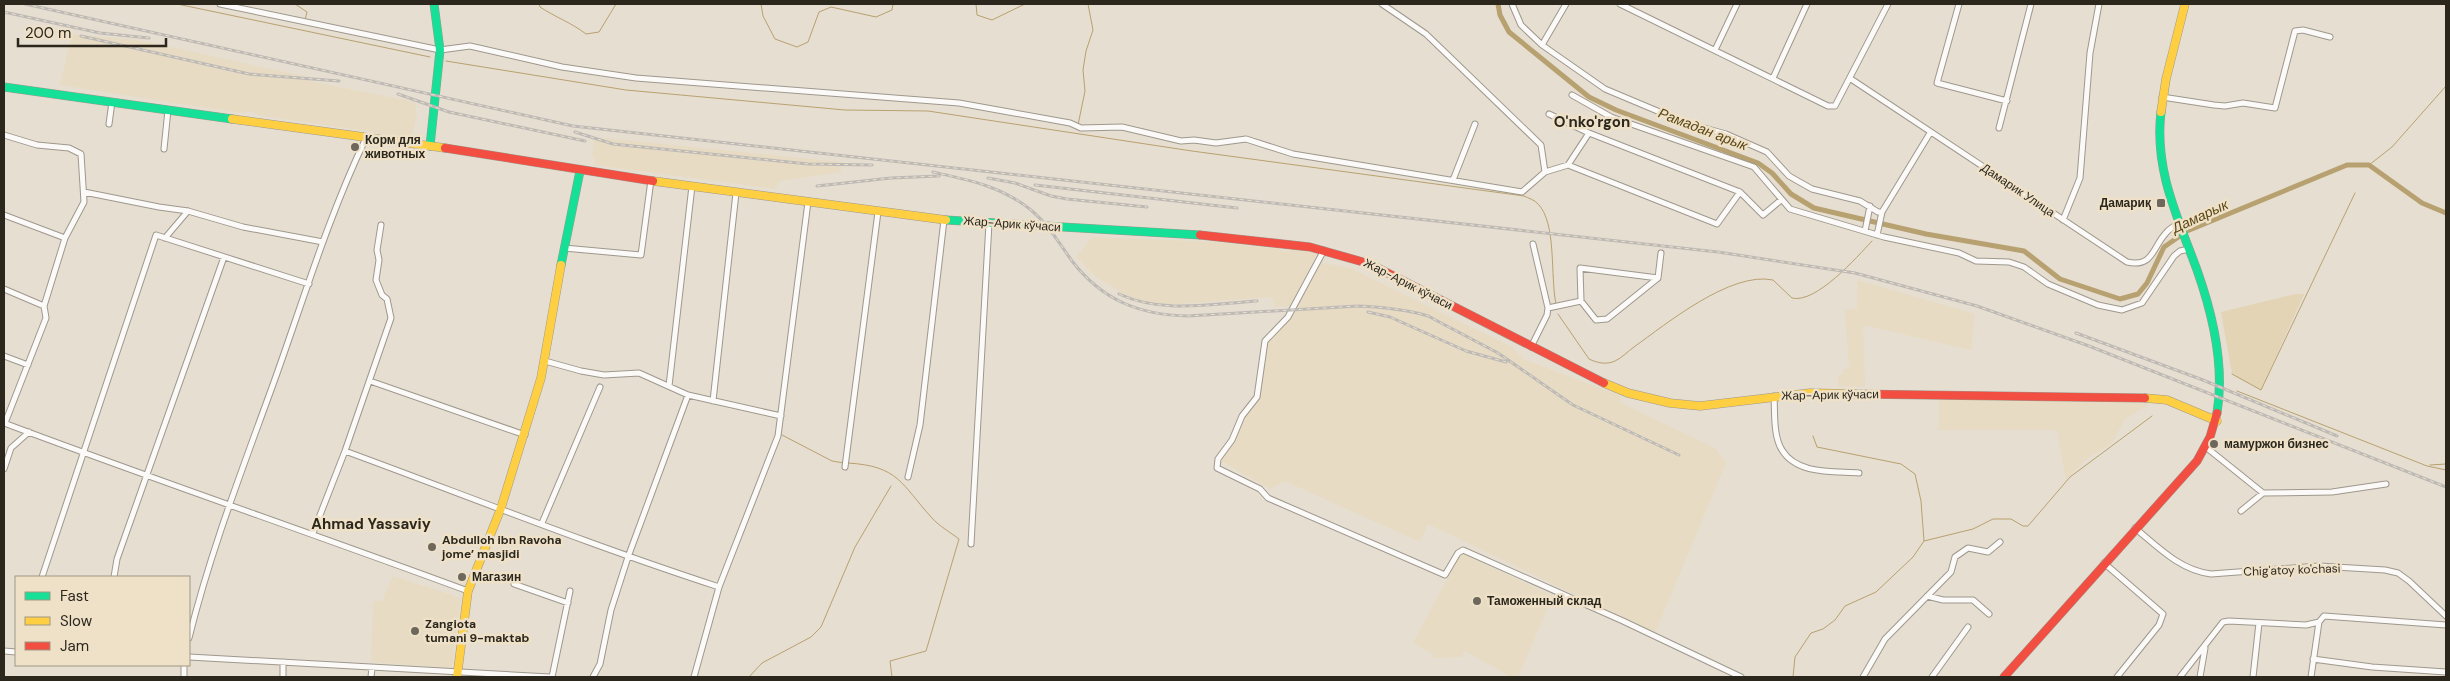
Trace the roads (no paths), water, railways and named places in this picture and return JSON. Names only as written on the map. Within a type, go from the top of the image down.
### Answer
[{"type":"main road","points":[[430,146],[440,50],[434,4]]},
{"type":"main road","points":[[2004,677],[2135,528],[2197,461],[2207,448],[2217,421],[2220,380],[2217,349],[2209,312],[2189,249],[2165,185],[2160,158],[2159,126],[2162,97],[2184,4]]},
{"type":"main road","name":"Жар-Арик кўчаси","points":[[4,87],[430,146],[580,171],[878,212],[944,220],[1261,240],[1324,250],[1370,264],[1531,347],[1628,393],[1670,403],[1714,406],[1774,396],[1810,393],[2150,398],[2167,400],[2217,421]]},
{"type":"main road","points":[[457,675],[468,591],[500,508],[525,435],[545,361],[564,248],[580,171]]},
{"type":"street","points":[[220,4],[440,50],[470,46],[562,67],[636,78],[959,103],[1078,126],[1122,127],[1181,141],[1194,140],[1216,143],[1246,139],[1293,154],[1522,192],[1545,172],[1568,165],[1717,224],[1740,192]]},
{"type":"street","points":[[1382,4],[1426,34],[1541,145],[1545,172]]},
{"type":"street","points":[[1512,4],[1521,25],[1542,45],[1605,89],[1686,123],[1726,134],[1767,152],[1789,176],[1812,189],[1870,206],[1878,212],[1882,212]]},
{"type":"street","points":[[1542,45],[1566,4]]},
{"type":"street","points":[[1620,4],[1828,106],[1835,106],[1851,79],[1888,4]]},
{"type":"street","points":[[1715,50],[1737,4]]},
{"type":"street","points":[[1773,78],[1807,4]]},
{"type":"street","points":[[1959,4],[1937,83],[2007,101]]},
{"type":"street","points":[[1999,128],[2030,4]]},
{"type":"street","points":[[2063,220],[2080,178],[2090,53],[2099,4]]},
{"type":"street","points":[[2162,97],[2214,105],[2225,106],[2242,103],[2276,108],[2295,31],[2303,30],[2330,37]]},
{"type":"street","name":"Дамарик Улица","points":[[1851,79],[2126,262],[2136,264],[2150,258],[2165,234],[2180,225]]},
{"type":"street","points":[[1572,95],[1611,117],[1754,167],[1790,209],[1877,235],[1959,253],[1976,261],[2009,262],[2024,267],[2048,284],[2098,306],[2122,310],[2142,303],[2174,256],[2180,251],[2189,249]]},
{"type":"street","points":[[108,124],[112,102]]},
{"type":"street","points":[[164,149],[168,110]]},
{"type":"street","points":[[1549,114],[1589,134],[1740,192],[1763,215],[1781,200]]},
{"type":"street","points":[[1453,180],[1475,124]]},
{"type":"street","points":[[1877,235],[1882,212],[1930,133]]},
{"type":"street","points":[[1568,165],[1589,134]]},
{"type":"street","points":[[4,135],[37,145],[68,148],[80,154],[84,192],[84,202],[65,238],[44,306],[46,318],[5,423],[148,477],[312,533],[468,591]]},
{"type":"street","points":[[190,634],[204,578],[230,504],[323,242],[350,172],[366,138]]},
{"type":"street","points":[[564,248],[641,255],[651,180]]},
{"type":"street","points":[[669,386],[692,186]]},
{"type":"street","points":[[84,192],[188,211],[243,227],[323,242]]},
{"type":"street","points":[[713,400],[736,192]]},
{"type":"street","points":[[694,677],[719,587],[778,436],[808,202]]},
{"type":"street","points":[[1865,231],[1870,206]]},
{"type":"street","points":[[165,238],[188,211]]},
{"type":"street","points":[[845,467],[878,212]]},
{"type":"street","points":[[4,215],[65,238]]},
{"type":"street","points":[[908,477],[920,425],[944,220]]},
{"type":"street","points":[[971,544],[989,223]]},
{"type":"street","points":[[312,533],[345,451],[391,318],[387,299],[382,295],[376,280],[379,260],[377,250],[382,225]]},
{"type":"street","points":[[42,576],[156,235],[309,284]]},
{"type":"street","points":[[1531,347],[1547,315],[1548,308],[1533,244]]},
{"type":"street","points":[[1324,250],[1288,317],[1265,341],[1257,397],[1242,416],[1232,440],[1218,459],[1217,468],[1260,489],[1268,498],[1445,575],[1454,557],[1463,550],[1623,621],[1741,677]]},
{"type":"street","points":[[1658,278],[1580,268],[1581,301],[1596,320],[1607,319],[1658,278],[1662,252]]},
{"type":"street","points":[[114,576],[117,559],[148,477],[224,257]]},
{"type":"street","points":[[4,289],[44,306]]},
{"type":"street","points":[[1548,308],[1581,301]]},
{"type":"street","points":[[4,356],[28,365]]},
{"type":"street","points":[[545,361],[604,375],[639,373],[688,395],[781,416]]},
{"type":"street","points":[[370,381],[525,435]]},
{"type":"street","points":[[542,523],[600,387]]},
{"type":"street","points":[[593,677],[600,664],[611,610],[628,557],[688,395]]},
{"type":"street","points":[[1774,396],[1777,431],[1782,450],[1795,462],[1808,469],[1859,473]]},
{"type":"street","points":[[4,469],[11,448],[29,432]]},
{"type":"street","points":[[2207,448],[2263,493],[2332,492],[2386,484]]},
{"type":"street","points":[[345,451],[542,523],[628,557],[719,587]]},
{"type":"street","points":[[2242,511],[2263,493]]},
{"type":"street","name":"Chig'atoy ko'chasi","points":[[2135,528],[2175,561],[2198,573],[2211,574],[2319,566],[2385,570],[2398,574],[2409,581],[2446,616]]},
{"type":"street","points":[[1863,677],[1886,639],[1952,572],[1955,557],[1968,548],[1988,552],[2000,542]]},
{"type":"street","points":[[2104,563],[2163,614],[2159,624],[2117,677]]},
{"type":"street","points":[[514,584],[568,602]]},
{"type":"street","points":[[190,657],[457,675],[551,677],[570,591]]},
{"type":"street","points":[[1927,596],[1943,600],[1974,600],[1989,614]]},
{"type":"street","points":[[2311,677],[2319,622],[2324,616],[2446,625]]},
{"type":"street","points":[[2180,677],[2205,648],[2223,622],[2306,625],[2319,622]]},
{"type":"street","points":[[2253,677],[2259,623]]},
{"type":"street","points":[[1932,677],[1968,627]]},
{"type":"street","points":[[2200,677],[2205,648]]},
{"type":"street","points":[[2313,659],[2372,667],[2446,672]]},
{"type":"street","points":[[283,662],[283,677]]},
{"type":"street","points":[[371,677],[372,668]]},
{"type":"waterway","points":[[177,4],[430,57]]},
{"type":"waterway","points":[[295,4],[307,12],[305,20]]},
{"type":"waterway","points":[[539,4],[540,7],[586,34],[599,32],[616,4]]},
{"type":"waterway","points":[[761,4],[763,16],[775,39],[797,47],[808,42],[819,12],[831,7],[876,17],[892,10],[893,4]]},
{"type":"waterway","points":[[976,4],[977,15],[992,20],[1025,4]]},
{"type":"waterway","points":[[1078,125],[1085,91],[1083,70],[1086,51],[1093,30],[1088,4]]},
{"type":"waterway","name":"Дамарык","points":[[1498,4],[1500,15],[1509,32],[1589,97],[1616,110],[1758,163],[1772,173],[1791,194],[1814,208],[1926,234],[2024,251],[2060,279],[2120,299],[2138,294],[2147,283],[2164,247],[2187,231],[2347,165],[2369,165],[2422,203],[2446,213]]},
{"type":"waterway","points":[[446,61],[626,90],[845,110],[928,111],[1192,151],[1524,196],[1538,204],[1548,224],[1556,304]]},
{"type":"waterway","points":[[2369,165],[2392,147],[2446,86]]},
{"type":"waterway","points":[[2232,374],[2261,390],[2355,193]]},
{"type":"waterway","points":[[1558,314],[1589,359],[1595,362],[1609,363],[1620,358],[1681,313],[1719,291],[1738,283],[1756,279],[1773,280],[1792,298],[1802,298],[1813,294],[1835,278],[1872,241]]},
{"type":"waterway","points":[[2237,391],[2427,466],[2446,470]]},
{"type":"waterway","points":[[1924,541],[1973,529],[1993,519],[2011,519],[2023,526],[2028,526],[2070,477],[2152,416]]},
{"type":"waterway","points":[[782,435],[832,461],[844,463]]},
{"type":"waterway","points":[[1793,677],[1795,657],[1811,633],[1823,629],[1835,620],[1845,606],[1876,592],[1913,557],[1924,541],[1921,501],[1915,474],[1901,464],[1817,447],[1813,436]]},
{"type":"waterway","points":[[848,463],[878,468],[898,479],[935,521],[959,539],[926,651],[890,661],[892,677]]},
{"type":"waterway","points":[[2430,465],[2446,464]]},
{"type":"waterway","points":[[749,677],[762,663],[811,637],[821,627],[855,547],[891,486]]},
{"type":"railway","points":[[25,4],[573,126],[1718,252],[1855,273],[1977,306],[2089,346],[2446,487]]},
{"type":"railway","points":[[4,12],[100,33],[149,38]]},
{"type":"railway","points":[[81,36],[249,74],[339,81]]},
{"type":"railway","points":[[398,94],[449,112],[585,141]]},
{"type":"railway","points":[[575,132],[613,144],[808,164],[872,165]]},
{"type":"railway","points":[[933,172],[984,185],[1020,202],[1043,221],[1084,275],[1096,286],[1123,303],[1153,312],[1188,316],[1358,306],[1393,309],[1428,316],[1498,353],[1573,405],[1679,455]]},
{"type":"railway","points":[[817,186],[891,178],[939,176]]},
{"type":"railway","points":[[988,178],[1015,183],[1051,196],[1067,199],[1147,207]]},
{"type":"railway","points":[[1035,185],[1237,208]]},
{"type":"railway","points":[[1119,294],[1135,300],[1170,306],[1257,301]]},
{"type":"railway","points":[[1368,312],[1390,317],[1466,351],[1506,362]]},
{"type":"railway","points":[[2076,333],[2203,380],[2337,436]]},
{"type":"place","name":"Корм для животных","points":[[355,147]]},
{"type":"place","name":"Дамариқ","points":[[2161,203]]},
{"type":"place","name":"мамуржон бизнес","points":[[2214,444]]},
{"type":"place","name":"Abdulloh ibn Ravoha jome’ masjidi","points":[[432,547]]},
{"type":"place","name":"Магазин","points":[[462,577]]},
{"type":"place","name":"Таможенный склад","points":[[1477,601]]},
{"type":"place","name":"Zangiota tumani 9-maktab","points":[[415,631]]},
{"type":"district","name":"O'nko'rgon","points":[[1592,122]]},
{"type":"district","name":"Ahmad Yassaviy","points":[[371,524]]},
{"type":"water label","name":"Рамадан арык","points":[[1703,129]]}]
